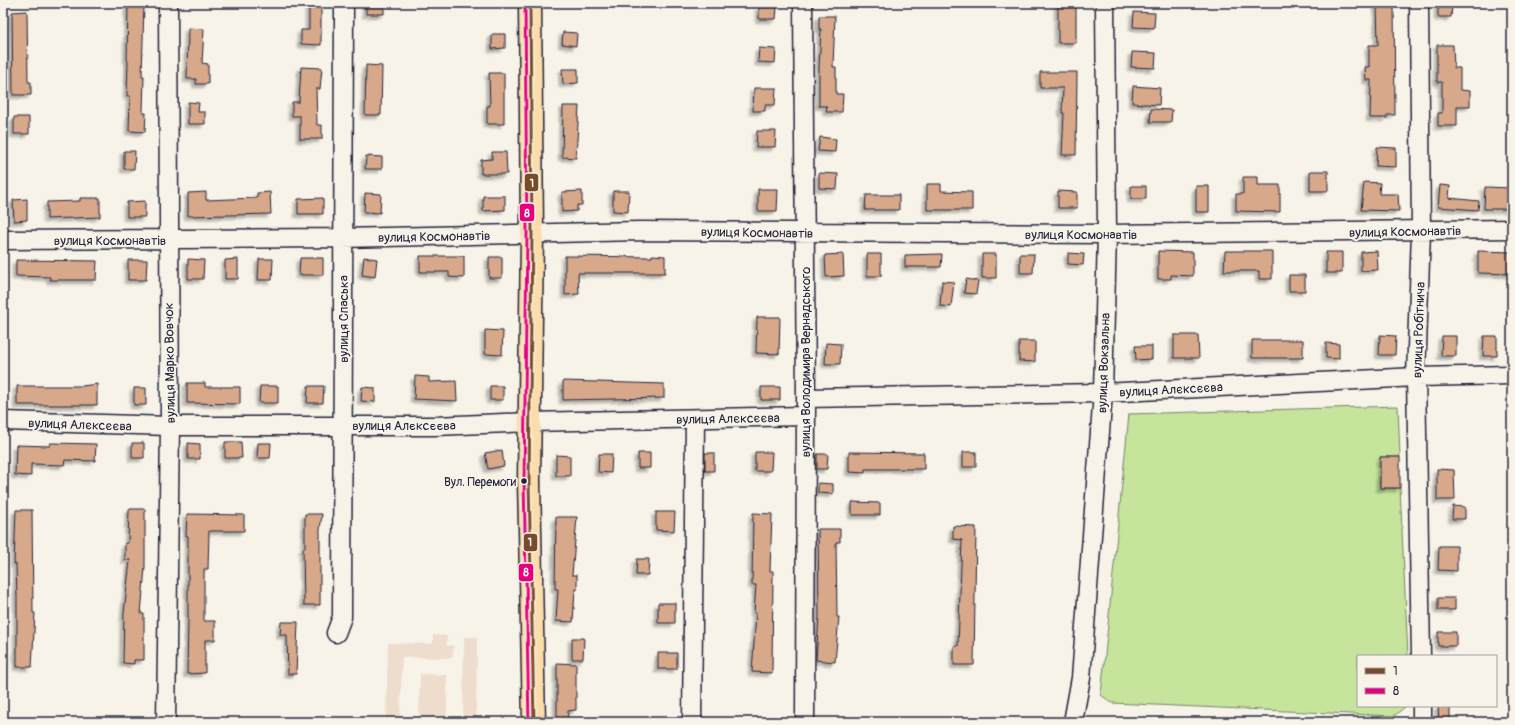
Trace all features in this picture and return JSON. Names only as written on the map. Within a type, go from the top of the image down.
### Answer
[{"type":"main road","points":[[530,3],[532,234],[530,489],[534,722]]},
{"type":"street","name":"вулиця Марко Вовчок","points":[[166,722],[170,426],[168,3]]},
{"type":"street","name":"вулиця Спаська","points":[[336,634],[342,617],[344,425],[342,238],[344,3]]},
{"type":"street","name":"вулиця Володимира Вернадського","points":[[802,3],[806,398],[805,722]]},
{"type":"street","name":"вулиця Вокзальна","points":[[1073,722],[1081,678],[1103,393],[1107,234],[1106,3]]},
{"type":"street","name":"вулиця Робітнича","points":[[1418,3],[1421,231],[1416,377],[1421,655]]},
{"type":"street","name":"вулиця Космонавтів","points":[[3,240],[342,238],[639,231],[1107,234],[1512,229]]},
{"type":"street","name":"вулиця Алєксєєва","points":[[806,398],[1103,393],[1416,377],[1512,375]]},
{"type":"street","name":"вулиця Алєксєєва","points":[[3,421],[170,426],[435,426],[530,422],[805,416]]},
{"type":"street","points":[[692,722],[695,419]]},
{"type":"street","points":[[1422,707],[1422,722]]},
{"type":"shaded area","points":[[433,635],[447,636],[446,645],[454,646],[452,658],[402,657],[400,722],[386,722],[388,643],[433,644]]},
{"type":"shaded area","points":[[464,637],[477,637],[476,722],[463,722]]},
{"type":"shaded area","points":[[420,674],[447,675],[447,722],[419,722]]},
{"type":"green space","points":[[1398,406],[1400,457],[1380,457],[1380,488],[1400,488],[1408,655],[1357,655],[1357,707],[1405,707],[1394,716],[1112,703],[1101,695],[1129,414]]},
{"type":"building","points":[[128,3],[144,3],[142,76],[144,76],[143,113],[146,113],[145,132],[129,131],[130,96],[127,96]]},
{"type":"building","points":[[309,3],[321,3],[321,45],[301,44],[301,30],[309,30]]},
{"type":"building","points":[[366,3],[384,3],[384,14],[366,14]]},
{"type":"building","points":[[1058,3],[1076,3],[1076,43],[1058,43]]},
{"type":"building","points":[[1377,3],[1394,3],[1395,115],[1387,115],[1387,118],[1370,118],[1371,80],[1366,80],[1365,67],[1369,67],[1369,45],[1378,45]]},
{"type":"building","points":[[1438,5],[1452,6],[1451,17],[1438,17]]},
{"type":"building","points":[[759,7],[777,7],[776,19],[759,19]]},
{"type":"building","points":[[27,11],[28,82],[31,82],[31,95],[13,95],[12,12]]},
{"type":"building","points":[[1134,12],[1155,13],[1154,28],[1133,27]]},
{"type":"building","points":[[819,16],[835,16],[833,67],[836,67],[836,94],[843,94],[842,112],[826,112],[827,106],[819,106],[821,29],[819,29]]},
{"type":"building","points":[[188,28],[204,29],[202,63],[208,64],[208,84],[196,84],[196,79],[187,79]]},
{"type":"building","points":[[563,32],[577,33],[576,46],[562,44]]},
{"type":"building","points":[[492,34],[505,34],[505,48],[492,49]]},
{"type":"building","points":[[1437,45],[1453,45],[1454,68],[1460,68],[1460,90],[1470,91],[1470,106],[1457,106],[1457,126],[1438,126],[1438,113],[1442,113],[1442,82],[1437,82]]},
{"type":"building","points":[[759,48],[776,49],[775,63],[758,62]]},
{"type":"building","points":[[1132,52],[1156,53],[1155,68],[1131,67]]},
{"type":"building","points":[[366,65],[382,66],[381,115],[365,115]]},
{"type":"building","points":[[301,67],[322,68],[320,89],[316,89],[317,125],[322,125],[322,139],[300,139],[300,116],[292,116],[292,102],[299,102]]},
{"type":"building","points":[[562,69],[578,69],[578,83],[563,84]]},
{"type":"building","points":[[1040,72],[1077,72],[1076,155],[1062,155],[1064,113],[1062,113],[1063,88],[1040,88]]},
{"type":"building","points":[[489,73],[504,73],[504,124],[487,124],[487,106],[490,106]]},
{"type":"building","points":[[1133,86],[1160,88],[1159,105],[1132,103]]},
{"type":"building","points":[[754,88],[776,88],[775,105],[765,105],[765,111],[753,111]]},
{"type":"building","points":[[188,102],[199,103],[198,112],[205,112],[205,124],[188,124]]},
{"type":"building","points":[[563,106],[579,106],[576,158],[562,157]]},
{"type":"building","points":[[1151,109],[1172,110],[1171,122],[1150,122]]},
{"type":"building","points":[[14,117],[29,117],[29,134],[14,134]]},
{"type":"building","points":[[757,131],[776,131],[775,147],[756,147]]},
{"type":"building","points":[[820,137],[836,139],[835,152],[818,151]]},
{"type":"building","points":[[1377,147],[1396,148],[1396,167],[1376,166]]},
{"type":"building","points":[[124,151],[135,151],[134,169],[124,169]]},
{"type":"building","points":[[492,152],[506,152],[507,174],[481,174],[481,160],[492,159]]},
{"type":"building","points":[[366,156],[382,157],[382,169],[365,169]]},
{"type":"building","points":[[1310,171],[1328,171],[1328,191],[1310,191]]},
{"type":"building","points":[[819,173],[838,174],[837,189],[819,188]]},
{"type":"building","points":[[1243,177],[1258,177],[1258,185],[1280,185],[1280,212],[1236,211],[1236,194],[1243,194]]},
{"type":"building","points":[[1364,182],[1380,183],[1379,194],[1398,194],[1399,211],[1361,210]]},
{"type":"building","points":[[927,184],[941,184],[941,191],[972,192],[972,210],[927,210]]},
{"type":"building","points":[[1440,185],[1450,186],[1449,198],[1479,201],[1478,210],[1438,207]]},
{"type":"building","points":[[1131,186],[1146,186],[1146,199],[1131,199]]},
{"type":"building","points":[[1196,186],[1209,186],[1209,212],[1196,212]]},
{"type":"building","points":[[1485,187],[1512,188],[1512,209],[1484,209]]},
{"type":"building","points":[[758,189],[778,189],[777,211],[758,211]]},
{"type":"building","points":[[582,191],[582,205],[577,205],[577,211],[562,212],[562,192]]},
{"type":"building","points":[[613,191],[629,191],[628,212],[613,211]]},
{"type":"building","points":[[1058,191],[1077,192],[1077,208],[1058,208]]},
{"type":"building","points":[[206,192],[206,200],[257,198],[257,193],[270,192],[271,214],[188,216],[188,193]]},
{"type":"building","points":[[365,193],[381,194],[380,213],[364,212]]},
{"type":"building","points":[[866,195],[899,195],[899,210],[865,210]]},
{"type":"building","points":[[483,196],[505,196],[505,210],[483,211]]},
{"type":"building","points":[[80,198],[100,198],[100,217],[47,219],[47,202],[80,201]]},
{"type":"building","points":[[323,198],[323,214],[298,214],[298,199]]},
{"type":"building","points":[[27,199],[27,220],[14,221],[13,200]]},
{"type":"building","points":[[145,201],[145,217],[127,217],[127,202]]},
{"type":"building","points":[[1158,251],[1193,252],[1193,276],[1171,275],[1171,279],[1158,279]]},
{"type":"building","points":[[1225,251],[1272,251],[1272,279],[1259,279],[1259,271],[1224,271]]},
{"type":"building","points":[[1377,251],[1378,270],[1361,271],[1361,252]]},
{"type":"building","points":[[1478,251],[1512,252],[1512,274],[1478,273]]},
{"type":"building","points":[[1326,252],[1342,252],[1342,273],[1326,273]]},
{"type":"building","points":[[1068,253],[1084,254],[1083,265],[1068,264]]},
{"type":"building","points":[[843,254],[844,276],[826,277],[825,255]]},
{"type":"building","points":[[867,254],[881,254],[881,276],[867,276]]},
{"type":"building","points":[[942,254],[941,267],[905,267],[905,255]]},
{"type":"building","points":[[982,254],[996,254],[996,278],[982,278]]},
{"type":"building","points":[[1020,254],[1034,254],[1033,273],[1020,273]]},
{"type":"building","points":[[652,255],[665,256],[665,273],[578,273],[579,294],[565,295],[565,256],[652,257]]},
{"type":"building","points":[[420,256],[464,256],[464,278],[449,277],[449,272],[420,272]]},
{"type":"building","points":[[364,257],[377,259],[375,277],[362,275]]},
{"type":"building","points":[[489,257],[502,257],[502,278],[489,278]]},
{"type":"building","points":[[300,258],[323,258],[323,275],[299,275]]},
{"type":"building","points":[[188,259],[204,260],[203,279],[188,279]]},
{"type":"building","points":[[238,259],[238,279],[225,279],[225,260]]},
{"type":"building","points":[[259,259],[273,259],[272,280],[258,280]]},
{"type":"building","points":[[16,260],[97,261],[96,280],[50,280],[50,277],[16,276]]},
{"type":"building","points":[[128,260],[147,260],[146,280],[128,280]]},
{"type":"building","points":[[1289,275],[1305,275],[1305,291],[1289,291]]},
{"type":"building","points":[[966,279],[978,281],[976,294],[964,293]]},
{"type":"building","points":[[942,281],[954,282],[951,307],[940,306]]},
{"type":"building","points":[[757,317],[780,317],[779,354],[756,353]]},
{"type":"building","points":[[485,330],[503,331],[502,355],[485,354]]},
{"type":"building","points":[[1174,335],[1198,335],[1199,358],[1174,358]]},
{"type":"building","points":[[1380,335],[1396,336],[1395,355],[1379,355]]},
{"type":"building","points":[[1442,336],[1456,336],[1456,356],[1441,356]]},
{"type":"building","points":[[1484,336],[1497,336],[1497,356],[1483,356]]},
{"type":"building","points":[[1252,340],[1303,340],[1303,358],[1252,358]]},
{"type":"building","points":[[1019,341],[1035,341],[1035,362],[1019,361]]},
{"type":"building","points":[[826,343],[841,344],[840,364],[825,364]]},
{"type":"building","points":[[1326,343],[1339,344],[1339,359],[1326,358]]},
{"type":"building","points":[[1135,346],[1152,346],[1152,359],[1136,360]]},
{"type":"building","points":[[415,376],[429,377],[429,382],[456,381],[457,401],[414,399]]},
{"type":"building","points":[[563,381],[664,384],[664,398],[563,400]]},
{"type":"building","points":[[187,383],[205,383],[205,387],[240,387],[240,404],[187,403]]},
{"type":"building","points":[[97,384],[97,405],[17,405],[17,386],[82,386]]},
{"type":"building","points":[[260,386],[278,386],[278,403],[259,403]]},
{"type":"building","points":[[308,386],[324,386],[323,403],[307,403]]},
{"type":"building","points":[[490,386],[503,386],[503,400],[490,400]]},
{"type":"building","points":[[362,387],[375,388],[375,402],[361,401]]},
{"type":"building","points":[[761,387],[780,387],[780,400],[761,400]]},
{"type":"building","points":[[134,388],[146,388],[146,405],[134,405]]},
{"type":"building","points":[[225,442],[241,442],[242,458],[225,458]]},
{"type":"building","points":[[50,443],[96,444],[95,461],[65,460],[64,465],[31,464],[31,476],[15,475],[16,445],[50,446]]},
{"type":"building","points":[[132,443],[144,443],[144,458],[132,458]]},
{"type":"building","points":[[188,443],[200,444],[200,459],[188,459]]},
{"type":"building","points":[[258,443],[271,443],[270,458],[257,458]]},
{"type":"building","points":[[502,450],[504,466],[488,469],[485,453]]},
{"type":"building","points":[[755,452],[772,452],[771,471],[755,471]]},
{"type":"building","points":[[849,452],[924,453],[924,469],[865,469],[865,473],[849,472]]},
{"type":"building","points":[[963,452],[976,452],[976,467],[963,467]]},
{"type":"building","points":[[638,453],[650,453],[650,468],[638,468]]},
{"type":"building","points":[[705,453],[714,453],[714,471],[705,471]]},
{"type":"building","points":[[599,454],[612,454],[611,473],[598,472]]},
{"type":"building","points":[[817,454],[828,454],[827,469],[817,469]]},
{"type":"building","points":[[556,455],[570,456],[570,476],[556,476]]},
{"type":"building","points":[[1380,457],[1400,457],[1400,488],[1380,488]]},
{"type":"building","points":[[1437,469],[1454,470],[1455,500],[1437,500]]},
{"type":"building","points":[[818,483],[833,484],[833,494],[818,493]]},
{"type":"building","points":[[852,502],[880,503],[880,515],[852,515]]},
{"type":"building","points":[[1453,506],[1465,507],[1465,519],[1452,519]]},
{"type":"building","points":[[129,509],[145,509],[145,567],[141,614],[144,614],[144,660],[134,660],[134,664],[123,663],[124,613],[130,560],[125,560],[125,543],[128,543]]},
{"type":"building","points":[[16,510],[32,510],[33,613],[35,613],[32,667],[17,667],[17,597],[16,564],[14,564]]},
{"type":"building","points":[[656,512],[675,512],[674,531],[656,530]]},
{"type":"building","points":[[753,513],[772,514],[770,571],[773,571],[772,673],[752,672],[756,613],[754,613],[756,585],[752,585]]},
{"type":"building","points":[[187,514],[244,515],[244,531],[209,531],[208,569],[204,569],[204,621],[215,621],[215,640],[205,640],[205,673],[187,674]]},
{"type":"building","points":[[305,514],[322,514],[320,530],[320,605],[304,605],[303,548],[305,548]]},
{"type":"building","points":[[556,517],[577,517],[572,575],[577,575],[577,590],[575,590],[573,622],[556,621],[558,589],[555,589]]},
{"type":"building","points":[[953,526],[976,527],[974,665],[954,665],[954,646],[958,646],[962,540],[953,539]]},
{"type":"building","points":[[818,529],[840,529],[840,542],[836,542],[837,617],[839,617],[835,662],[816,660],[819,616]]},
{"type":"building","points":[[1439,546],[1457,546],[1457,571],[1438,570]]},
{"type":"building","points":[[637,559],[649,559],[648,575],[636,575]]},
{"type":"building","points":[[1438,598],[1455,598],[1455,610],[1438,610]]},
{"type":"building","points":[[658,603],[675,603],[675,623],[658,623]]},
{"type":"building","points":[[281,622],[298,622],[296,674],[288,674],[287,635],[280,635]]},
{"type":"building","points":[[1438,632],[1456,632],[1456,646],[1438,646]]},
{"type":"building","points":[[572,638],[584,638],[583,659],[572,659]]},
{"type":"building","points":[[658,653],[677,653],[677,669],[658,669]]},
{"type":"building","points":[[557,663],[576,664],[576,710],[568,711],[567,722],[557,722]]},
{"type":"building","points":[[1438,707],[1450,707],[1450,720],[1439,721]]},
{"type":"transit line","name":"8","points":[[525,3],[527,234],[524,481],[529,722]]},
{"type":"transit line","name":"1","points":[[530,3],[532,234],[529,481],[534,722]]},
{"type":"place","name":"Вул. Перемоги","points":[[524,481]]}]
